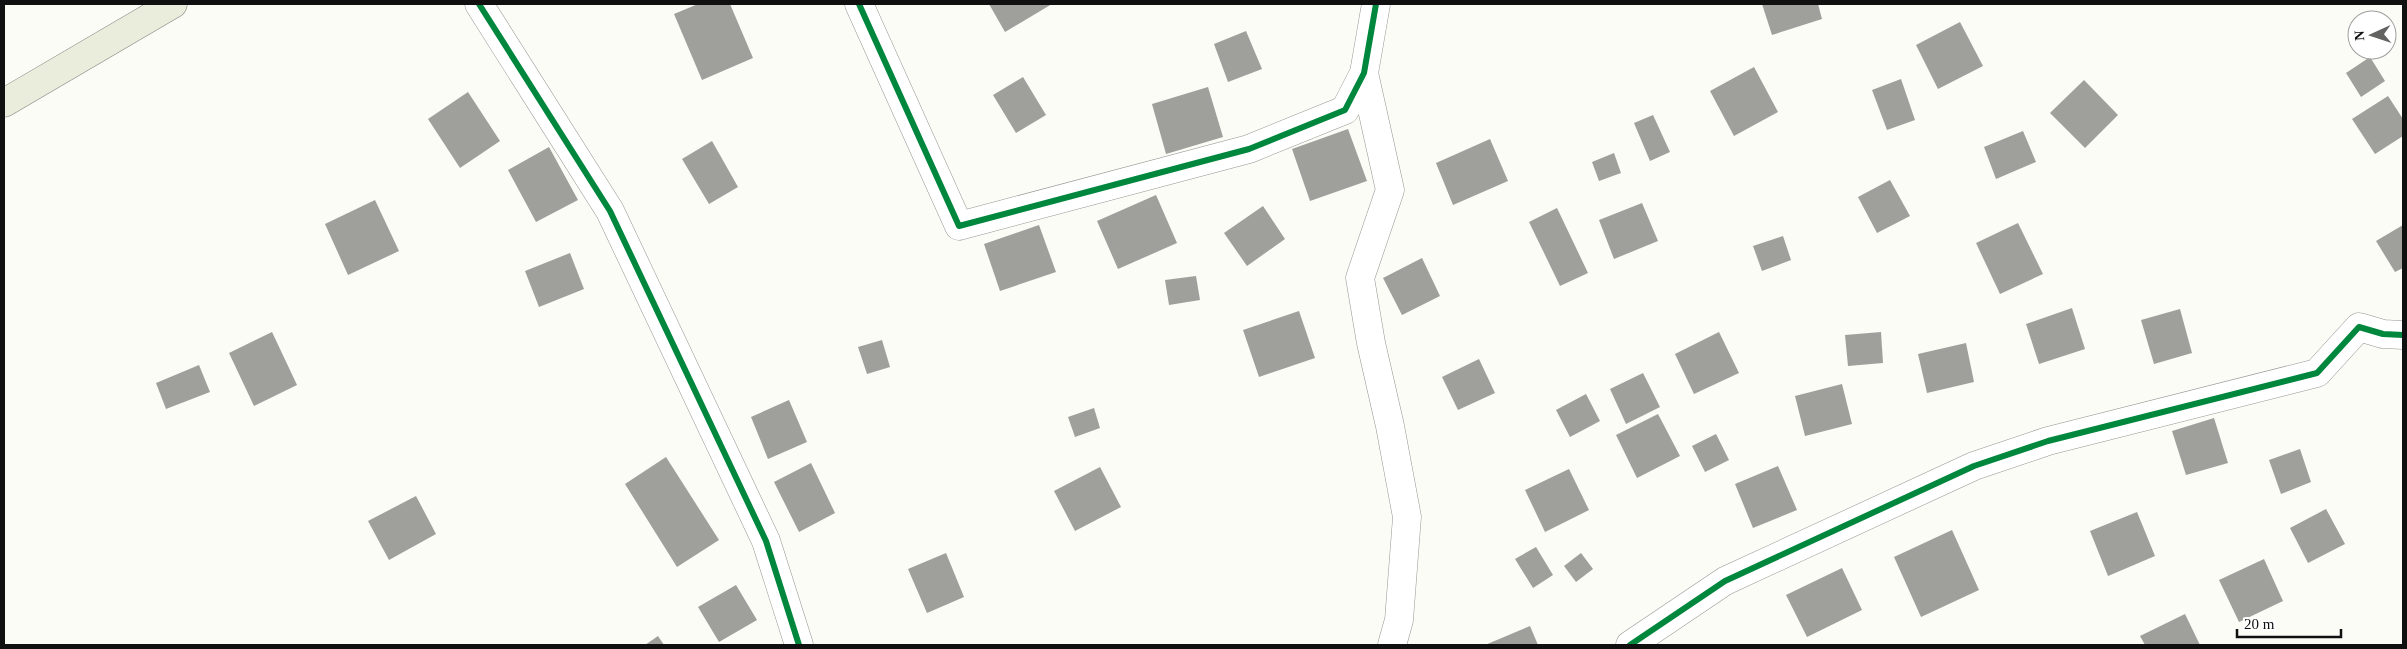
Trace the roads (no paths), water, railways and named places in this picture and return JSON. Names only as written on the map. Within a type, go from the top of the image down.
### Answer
[{"type":"main road","points":[[4,103],[173,4]]},
{"type":"street","points":[[479,4],[610,211],[766,541],[799,645]]},
{"type":"street","points":[[859,4],[959,226],[1249,149],[1345,110],[1364,74],[1376,4]]},
{"type":"street","points":[[1364,74],[1390,190],[1360,278],[1371,343],[1390,426],[1407,517],[1399,620],[1392,645]]},
{"type":"street","points":[[1630,645],[1725,581],[1974,466],[2048,440],[2317,373],[2358,327],[2383,334],[2403,335]]}]
